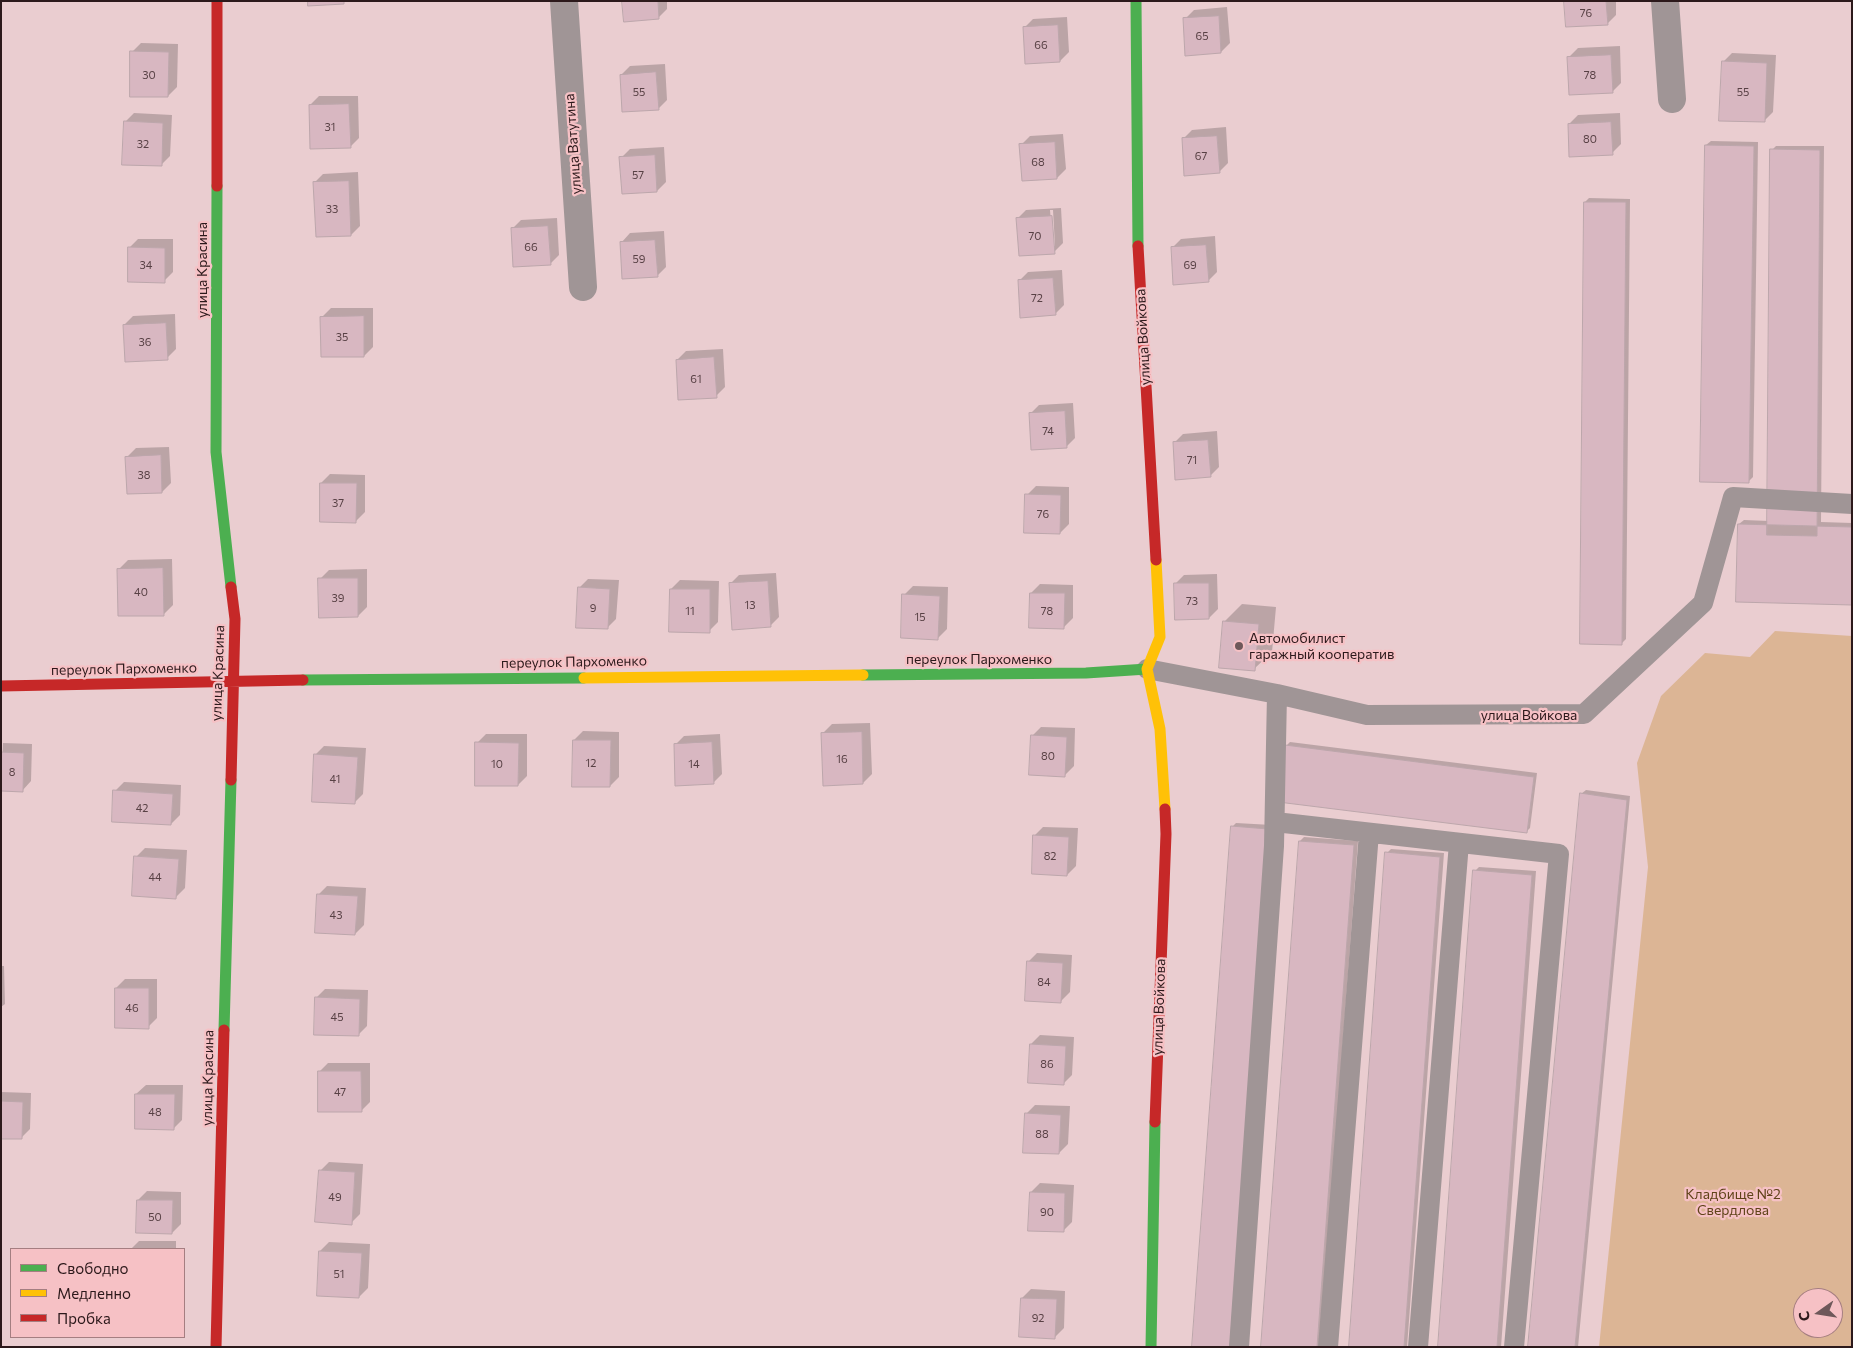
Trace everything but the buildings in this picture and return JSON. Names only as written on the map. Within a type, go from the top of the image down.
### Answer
[{"type":"street","name":"улица Красина","points":[[216,1347],[234,619],[216,452],[217,1]]},
{"type":"street","name":"улица Ватутина","points":[[564,1],[583,287]]},
{"type":"street","name":"улица Войкова","points":[[1136,1],[1137,220],[1160,637],[1147,669],[1160,730],[1166,834],[1155,1102],[1151,1347]]},
{"type":"street","points":[[1665,1],[1672,99]]},
{"type":"street","name":"переулок Пархоменко","points":[[1,686],[232,681],[1086,673],[1147,669]]},
{"type":"lane","name":"улица Войкова","points":[[1147,669],[1277,694],[1367,716],[1584,714],[1703,603],[1733,497],[1852,504]]},
{"type":"lane","points":[[1238,1347],[1274,822],[1277,694]]},
{"type":"lane","points":[[1274,822],[1559,854],[1514,1347]]},
{"type":"lane","points":[[1328,1347],[1369,833]]},
{"type":"lane","points":[[1418,1347],[1459,843]]},
{"type":"green space","name":"Кладбище №2 Свердлова","points":[[1775,631],[1852,636],[1852,1347],[1599,1347],[1648,867],[1637,763],[1661,696],[1705,653],[1750,657]]},
{"type":"traffic: fast","points":[[1136,1],[1138,246]]},
{"type":"traffic: fast","points":[[217,186],[216,452],[231,587]]},
{"type":"traffic: fast","points":[[863,675],[1086,673],[1147,669]]},
{"type":"traffic: fast","points":[[303,680],[584,678]]},
{"type":"traffic: fast","points":[[224,1030],[231,780]]},
{"type":"traffic: fast","points":[[1151,1347],[1155,1122]]},
{"type":"traffic: slow","points":[[1156,560],[1160,637],[1147,669],[1160,729],[1165,809]]},
{"type":"traffic: slow","points":[[584,678],[863,675]]},
{"type":"traffic: jam","points":[[217,1],[217,186]]},
{"type":"traffic: jam","points":[[1138,246],[1156,560]]},
{"type":"traffic: jam","points":[[231,587],[235,619],[231,780]]},
{"type":"traffic: jam","points":[[1,686],[303,680]]},
{"type":"traffic: jam","points":[[1155,1122],[1166,834],[1165,809]]},
{"type":"traffic: jam","points":[[216,1347],[224,1030]]},
{"type":"place","name":"Автомобилист гаражный кооператив","points":[[1239,646]]}]
